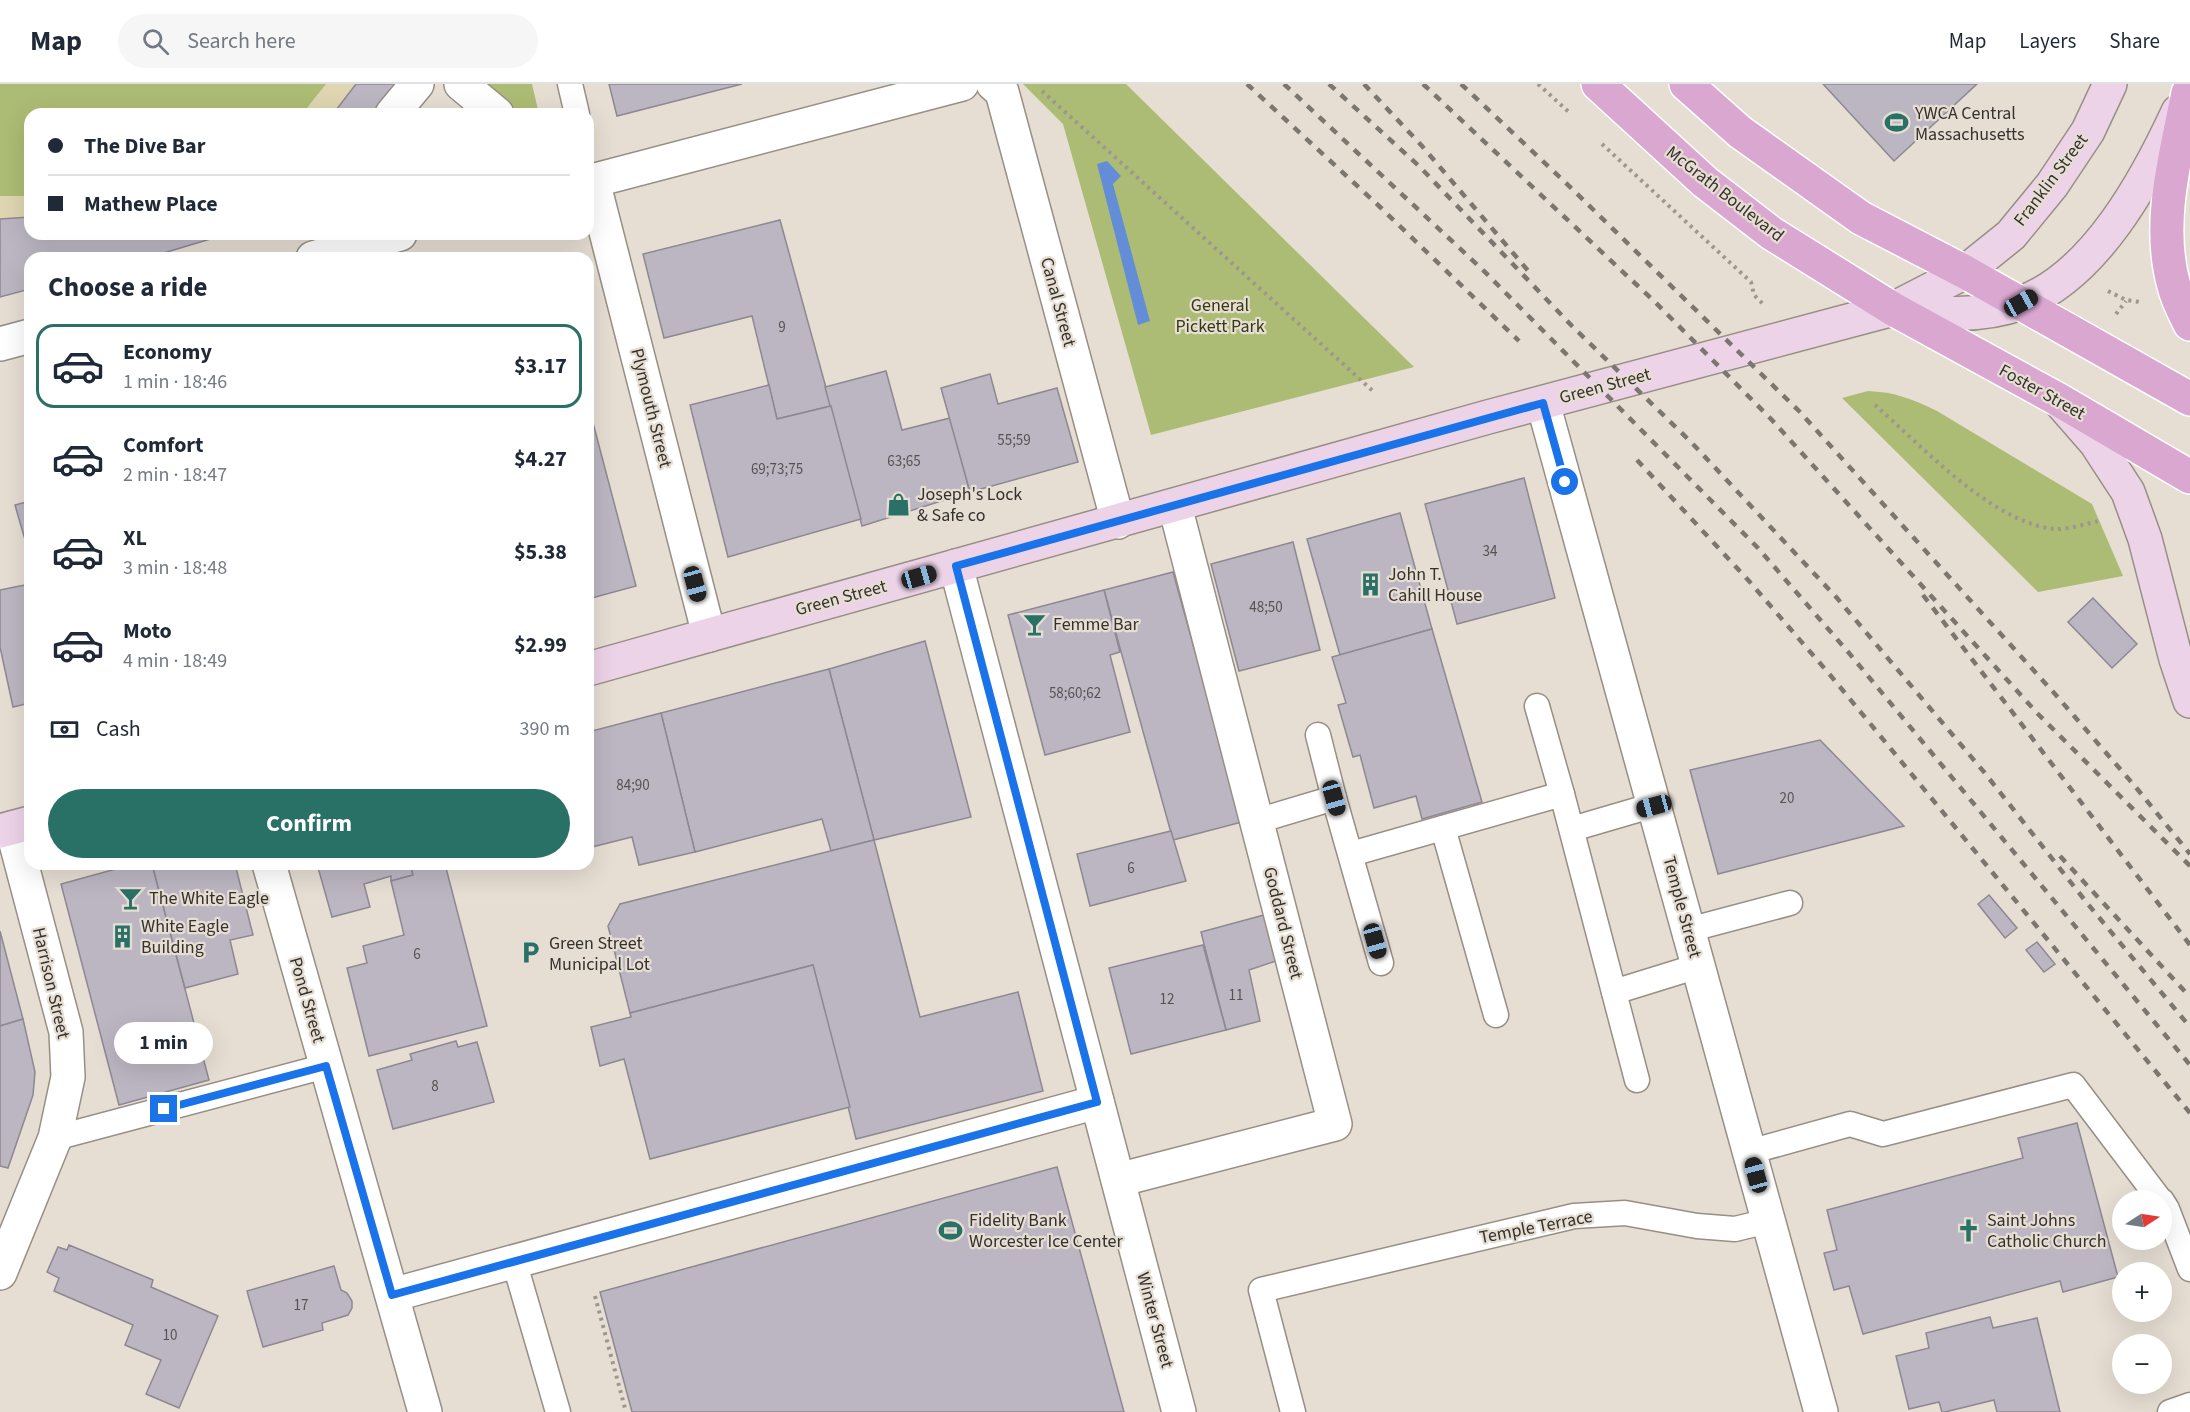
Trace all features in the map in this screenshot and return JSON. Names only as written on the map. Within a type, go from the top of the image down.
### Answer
[{"type":"main road","name":"McGrath Boulevard","points":[[1598,84],[1738,210],[1893,309]]},
{"type":"main road","points":[[1686,84],[1740,132],[1862,218],[1965,272],[2190,399]]},
{"type":"main road","name":"Franklin Street","points":[[1893,309],[1965,272],[2011,235],[2052,185],[2088,131],[2110,84]]},
{"type":"main road","points":[[1893,309],[1942,314],[1983,311],[2021,303],[2049,288],[2072,271],[2127,210],[2154,165],[2189,90]]},
{"type":"main road","points":[[2189,90],[2167,206],[2167,226],[2174,287],[2190,324]]},
{"type":"main road","name":"Green Street","points":[[594,667],[1543,403],[1893,309]]},
{"type":"main road","name":"Foster Street","points":[[1893,309],[2059,400],[2190,477]]},
{"type":"main road","points":[[2059,400],[2096,443],[2128,492],[2145,540],[2175,659],[2190,701]]},
{"type":"street","points":[[397,108],[417,84]]},
{"type":"street","points":[[461,84],[490,108]]},
{"type":"street","points":[[594,173],[962,84]]},
{"type":"street","name":"Canal Street","points":[[993,84],[1002,92],[1118,522]]},
{"type":"street","name":"Plymouth Street","points":[[594,189],[709,635]]},
{"type":"street","points":[[335,252],[378,240]]},
{"type":"street","points":[[0,344],[24,338]]},
{"type":"street","name":"Temple Street","points":[[1543,403],[1821,1412]]},
{"type":"street","name":"Goddard Street","points":[[1118,1180],[1335,1124],[1175,506]]},
{"type":"street","name":"Winter Street","points":[[956,566],[1179,1412]]},
{"type":"street","name":"Harrison Street","points":[[14,828],[24,867]]},
{"type":"street","name":"Harrison Street","points":[[0,1273],[55,1138],[68,1077],[66,1032],[25,870]]},
{"type":"street","name":"Pond Street","points":[[271,870],[425,1412]]},
{"type":"street","points":[[392,1295],[1097,1102]]},
{"type":"lane","points":[[570,84],[576,108]]},
{"type":"lane","points":[[1537,706],[1572,829],[1637,1080]]},
{"type":"lane","points":[[1318,735],[1381,963]]},
{"type":"lane","points":[[1351,854],[1562,794]]},
{"type":"lane","points":[[1257,821],[1334,798]]},
{"type":"lane","points":[[1572,829],[1654,806]]},
{"type":"lane","points":[[1443,828],[1496,1015]]},
{"type":"lane","points":[[1688,930],[1790,903]]},
{"type":"lane","points":[[1614,992],[1698,966]]},
{"type":"lane","points":[[55,1138],[326,1066]]},
{"type":"lane","points":[[1749,1152],[1850,1124],[1883,1134],[2073,1085],[2153,1190]]},
{"type":"lane","name":"Temple Terrace","points":[[1293,1412],[1261,1290],[1574,1216],[1625,1213],[1697,1226],[1735,1229],[1768,1221]]},
{"type":"lane","points":[[2172,1222],[2190,1269]]},
{"type":"lane","points":[[514,1261],[558,1412]]},
{"type":"lane","points":[[2170,1412],[2190,1405]]},
{"type":"path","points":[[1035,84],[1374,392]]},
{"type":"path","points":[[1538,84],[1573,116]]},
{"type":"path","points":[[1599,140],[1751,282],[1754,295]]},
{"type":"path","points":[[2102,288],[2126,300],[2146,303]]},
{"type":"path","points":[[2114,317],[2126,300]]},
{"type":"path","points":[[1875,405],[1959,479],[1996,508],[2015,518],[2055,529],[2103,520]]},
{"type":"path","points":[[595,1296],[626,1412]]},
{"type":"green space","points":[[0,84],[417,84],[397,108],[24,108],[24,240],[207,240],[167,252],[24,252],[24,266],[0,297]]},
{"type":"green space","points":[[461,84],[532,84],[538,108],[490,108]]},
{"type":"green space","name":"General Pickett Park","points":[[1023,84],[1126,84],[1414,367],[1151,435],[1063,124]]},
{"type":"green space","points":[[1868,391],[1903,397],[1937,411],[2092,504],[2123,576],[2038,592],[1842,398]]},
{"type":"sand","points":[[326,84],[356,84],[338,108],[307,108]]},
{"type":"sand","points":[[0,196],[24,196],[24,217],[0,219]]},
{"type":"water","points":[[1107,161],[1121,176],[1113,184],[1150,321],[1138,325],[1097,164]]},
{"type":"building","points":[[356,84],[417,84],[397,108],[338,108]]},
{"type":"building","points":[[609,84],[742,84],[617,116]]},
{"type":"building","name":"YWCA Central Massachusetts","points":[[1823,84],[1977,84],[1894,161]]},
{"type":"building","points":[[24,217],[24,240],[207,240],[167,252],[24,252],[24,291],[0,297],[0,219]]},
{"type":"building","points":[[780,220],[831,406],[777,419],[752,316],[664,338],[643,254]]},
{"type":"building","points":[[886,371],[902,430],[950,418],[970,492],[862,526],[825,387]]},
{"type":"building","points":[[990,374],[998,404],[1057,388],[1078,462],[970,492],[941,388]]},
{"type":"building","points":[[769,385],[777,419],[831,406],[861,519],[728,557],[690,405]]},
{"type":"building","points":[[594,427],[636,586],[594,597]]},
{"type":"building","points":[[1524,478],[1555,598],[1457,624],[1425,504]]},
{"type":"building","points":[[24,503],[24,536],[15,505]]},
{"type":"building","name":"John T. Cahill House","points":[[1400,513],[1432,629],[1340,655],[1307,539]]},
{"type":"building","points":[[1293,542],[1320,650],[1239,671],[1211,564]]},
{"type":"building","points":[[1173,572],[1242,822],[1173,840],[1104,590]]},
{"type":"building","points":[[24,585],[24,704],[13,707],[0,647],[0,590]]},
{"type":"building","points":[[1104,590],[1120,652],[1110,655],[1130,732],[1045,755],[1008,615]]},
{"type":"building","points":[[2093,598],[2137,644],[2112,668],[2068,622]]},
{"type":"building","points":[[1432,629],[1482,802],[1422,819],[1416,796],[1374,808],[1360,755],[1353,757],[1338,705],[1346,703],[1332,657]]},
{"type":"building","points":[[925,641],[971,817],[874,840],[829,669]]},
{"type":"building","points":[[829,669],[874,840],[831,851],[822,819],[695,852],[661,713]]},
{"type":"building","points":[[661,713],[695,852],[639,865],[632,837],[594,846],[594,730]]},
{"type":"building","points":[[1820,740],[1904,826],[1718,874],[1690,770]]},
{"type":"building","points":[[1171,831],[1186,881],[1090,906],[1077,854]]},
{"type":"building","points":[[874,840],[920,1017],[1018,992],[1043,1091],[856,1139],[813,965],[630,1013],[608,926],[620,904]]},
{"type":"building","name":"White Eagle Building","points":[[112,870],[154,870],[209,1080],[119,1105],[61,884]]},
{"type":"building","points":[[154,870],[237,870],[253,935],[230,940],[238,974],[185,988]]},
{"type":"building","points":[[319,870],[412,870],[413,875],[391,881],[391,876],[364,884],[370,907],[332,917]]},
{"type":"building","points":[[412,870],[447,870],[487,1026],[369,1056],[347,968],[367,963],[363,946],[404,935],[391,881],[413,875]]},
{"type":"building","points":[[1989,895],[2017,928],[2005,938],[1978,904]]},
{"type":"building","points":[[1264,915],[1276,961],[1249,970],[1260,1021],[1226,1030],[1201,932]]},
{"type":"building","points":[[0,931],[23,1019],[0,1026]]},
{"type":"building","points":[[2037,942],[2055,964],[2044,972],[2026,950]]},
{"type":"building","points":[[1203,945],[1226,1030],[1131,1054],[1109,968]]},
{"type":"building","points":[[813,965],[850,1107],[650,1159],[624,1059],[600,1066],[591,1027],[631,1017],[630,1013]]},
{"type":"building","points":[[23,1019],[35,1072],[33,1095],[8,1168],[0,1166],[0,1026]]},
{"type":"building","points":[[456,1041],[458,1047],[477,1042],[494,1102],[393,1129],[377,1070],[412,1060],[410,1054]]},
{"type":"building","name":"Saint Johns Catholic Church","points":[[2077,1123],[2114,1262],[2112,1262],[2112,1279],[2063,1292],[2060,1281],[1863,1334],[1849,1286],[1834,1290],[1824,1253],[1837,1250],[1827,1210],[2023,1158],[2018,1138]]},
{"type":"building","name":"Fidelity Bank Worcester Ice Center","points":[[1057,1167],[1124,1412],[632,1412],[600,1292]]},
{"type":"building","points":[[69,1245],[153,1280],[151,1287],[218,1316],[179,1408],[146,1394],[161,1360],[125,1345],[133,1325],[54,1291],[59,1278],[47,1272],[58,1247],[67,1250]]},
{"type":"building","points":[[334,1266],[341,1290],[347,1293],[352,1301],[352,1308],[348,1315],[322,1323],[323,1330],[263,1347],[247,1291]]},
{"type":"building","points":[[1990,1317],[1993,1328],[2037,1318],[2060,1412],[1997,1412],[1994,1400],[1945,1412],[1942,1412],[1939,1402],[1909,1409],[1896,1356],[1929,1348],[1926,1333]]},
{"type":"railway","points":[[1247,84],[1379,206],[1519,341]]},
{"type":"railway","points":[[1284,84],[1485,272],[1758,548],[1849,653],[2190,1065]]},
{"type":"railway","points":[[1329,84],[1419,166],[1572,326],[1692,443],[1837,598],[1984,772],[2087,903],[2190,1027]]},
{"type":"railway","points":[[1364,84],[1422,146],[1530,273]]},
{"type":"railway","points":[[1423,84],[1656,303],[1771,419],[2038,714],[2190,866]]},
{"type":"railway","points":[[1461,84],[1565,182],[1799,411],[2055,694],[2190,854]]},
{"type":"railway","points":[[1637,460],[1749,581],[1831,676],[2190,1113]]},
{"type":"railway","points":[[1923,595],[2190,945]]},
{"type":"railway","points":[[2060,856],[2190,997]]},
{"type":"place","name":"YWCA Central Massachusetts","points":[[1897,123]]},
{"type":"place","name":"Joseph's Lock & Safe co","points":[[899,504]]},
{"type":"place","name":"John T. Cahill House","points":[[1370,584]]},
{"type":"place","name":"Femme Bar","points":[[1035,624]]},
{"type":"place","name":"The White Eagle","points":[[131,898]]},
{"type":"place","name":"White Eagle Building","points":[[123,936]]},
{"type":"place","name":"Green Street Municipal Lot","points":[[531,953]]},
{"type":"place","name":"Fidelity Bank Worcester Ice Center","points":[[951,1230]]},
{"type":"place","name":"Saint Johns Catholic Church","points":[[1969,1230]]},
{"type":"route","points":[[164,1109],[326,1066],[392,1295],[1097,1102],[956,566],[1543,403],[1565,482]]}]
